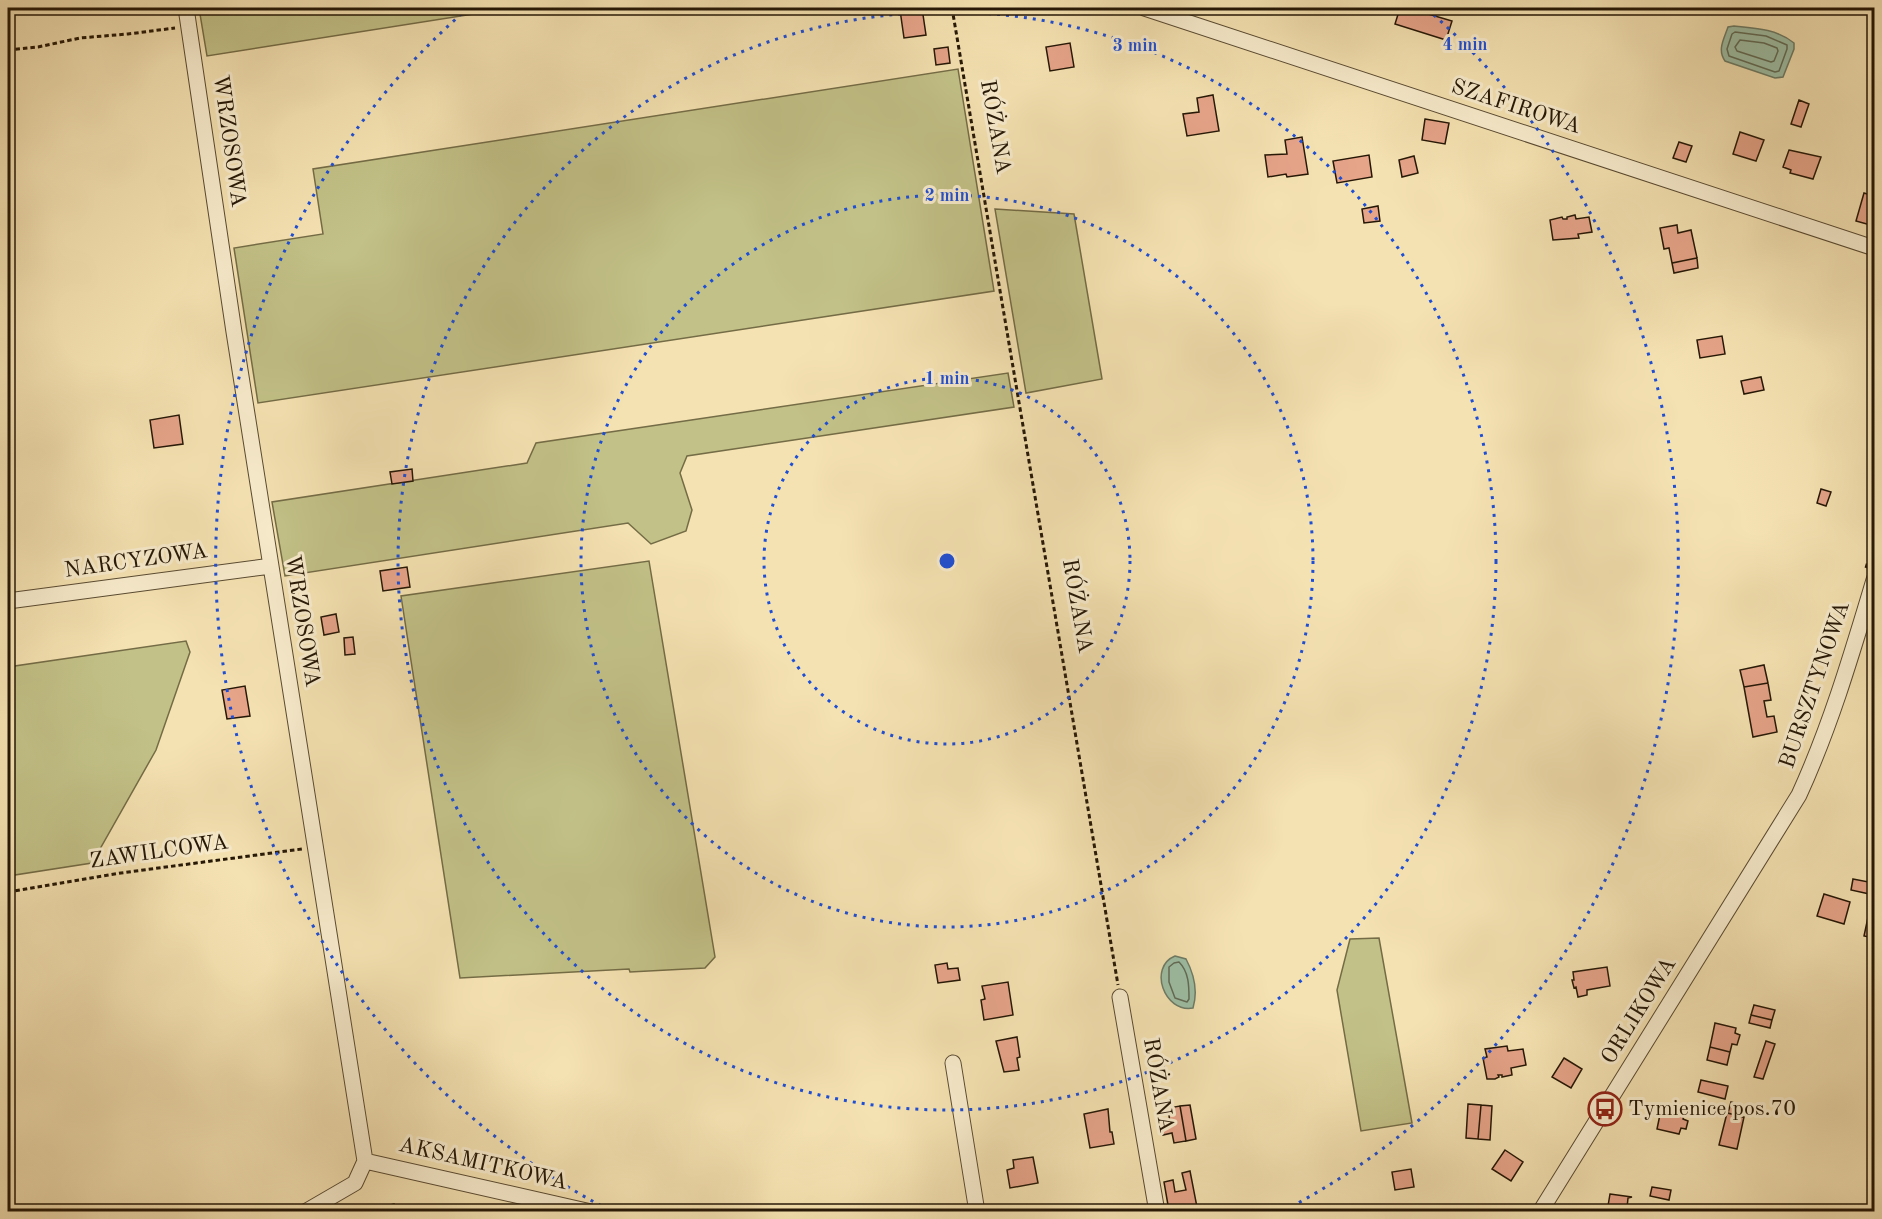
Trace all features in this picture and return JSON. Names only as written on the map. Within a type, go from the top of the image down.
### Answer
[{"type":"street","name":"WRZOSOWA","points":[[186,8],[365,1161]]},
{"type":"street","name":"SZAFIROWA","points":[[1144,8],[1875,248]]},
{"type":"street","name":"NARCYZOWA","points":[[8,602],[271,566]]},
{"type":"street","name":"BURSZTYNOWA","points":[[1776,834],[1799,795],[1818,753],[1839,694],[1869,577]]},
{"type":"street","name":"ORLIKOWA","points":[[1540,1212],[1776,834]]},
{"type":"street","name":"RÓŻANA","points":[[1120,997],[1157,1212]]},
{"type":"street","points":[[953,1063],[977,1212]]},
{"type":"street","points":[[305,1212],[355,1183],[365,1161]]},
{"type":"street","name":"AKSAMITKOWA","points":[[365,1161],[591,1212]]},
{"type":"path","name":"RÓŻANA","points":[[952,8],[1120,997]]},
{"type":"path","points":[[8,50],[38,47],[80,38],[129,34],[189,25]]},
{"type":"path","points":[[1869,577],[1875,542]]},
{"type":"path","name":"ZAWILCOWA","points":[[8,892],[122,873],[315,847]]},
{"type":"shaded area","points":[[199,8],[512,8],[207,56]]},
{"type":"shaded area","points":[[958,69],[994,291],[258,403],[234,248],[323,234],[313,169]]},
{"type":"shaded area","points":[[995,209],[1074,214],[1102,379],[1026,393]]},
{"type":"shaded area","points":[[1008,373],[1014,407],[687,456],[680,473],[692,510],[686,531],[651,544],[628,523],[285,576],[272,502],[527,463],[536,443]]},
{"type":"shaded area","points":[[649,561],[715,957],[705,968],[630,972],[629,969],[460,978],[401,596]]},
{"type":"shaded area","points":[[186,641],[190,652],[156,750],[92,863],[8,876],[8,667]]},
{"type":"shaded area","points":[[1379,938],[1412,1123],[1361,1131],[1337,990],[1350,939]]},
{"type":"water","points":[[1728,27],[1773,32],[1794,43],[1794,49],[1783,77],[1775,78],[1725,61],[1722,44]]},
{"type":"water","points":[[1175,956],[1186,959],[1191,971],[1195,989],[1193,1008],[1183,1008],[1174,1004],[1167,997],[1163,988],[1162,969]]},
{"type":"building","points":[[922,8],[926,35],[904,38],[900,10]]},
{"type":"building","points":[[1400,8],[1408,8],[1452,21],[1446,40],[1395,24]]},
{"type":"building","points":[[1070,43],[1074,67],[1050,71],[1046,47]]},
{"type":"building","points":[[948,47],[950,63],[936,65],[934,49]]},
{"type":"building","points":[[1213,95],[1219,131],[1187,136],[1183,114],[1199,112],[1197,98]]},
{"type":"building","points":[[1799,100],[1809,104],[1801,127],[1791,124]]},
{"type":"building","points":[[1425,119],[1449,123],[1445,144],[1422,140]]},
{"type":"building","points":[[1740,132],[1764,140],[1756,161],[1733,154]]},
{"type":"building","points":[[1302,137],[1308,174],[1268,177],[1265,155],[1287,154],[1285,140]]},
{"type":"building","points":[[1679,142],[1692,146],[1686,162],[1673,158]]},
{"type":"building","points":[[1789,150],[1821,157],[1813,179],[1790,173],[1791,170],[1783,167]]},
{"type":"building","points":[[1369,155],[1372,177],[1337,183],[1333,161]]},
{"type":"building","points":[[1414,156],[1418,173],[1402,177],[1399,160]]},
{"type":"building","points":[[1864,193],[1874,196],[1874,226],[1856,221]]},
{"type":"building","points":[[1378,206],[1380,221],[1364,223],[1362,209]]},
{"type":"building","points":[[1575,215],[1576,219],[1589,217],[1592,232],[1578,234],[1579,238],[1553,240],[1550,220],[1562,217],[1567,219]]},
{"type":"building","points":[[1677,225],[1678,233],[1691,230],[1697,258],[1672,263],[1669,248],[1664,249],[1660,228]]},
{"type":"building","points":[[1697,258],[1698,268],[1674,273],[1672,263]]},
{"type":"building","points":[[1722,336],[1725,354],[1700,358],[1697,340]]},
{"type":"building","points":[[1761,377],[1764,390],[1744,394],[1741,381]]},
{"type":"building","points":[[179,415],[183,444],[154,448],[150,420]]},
{"type":"building","points":[[412,469],[413,481],[392,484],[390,472]]},
{"type":"building","points":[[1821,489],[1831,492],[1826,506],[1817,503]]},
{"type":"building","points":[[407,567],[410,587],[383,591],[380,571]]},
{"type":"building","points":[[336,614],[339,632],[324,635],[321,617]]},
{"type":"building","points":[[353,637],[355,654],[345,655],[344,638]]},
{"type":"building","points":[[1764,665],[1768,683],[1744,687],[1740,670]]},
{"type":"building","points":[[1768,683],[1771,700],[1764,701],[1767,717],[1774,716],[1777,732],[1753,737],[1744,687]]},
{"type":"building","points":[[245,686],[250,716],[227,719],[222,690]]},
{"type":"building","points":[[1853,879],[1874,883],[1874,895],[1851,890]]},
{"type":"building","points":[[1824,894],[1850,902],[1844,924],[1817,916]]},
{"type":"building","points":[[1874,895],[1874,938],[1864,936]]},
{"type":"building","points":[[947,963],[948,969],[958,968],[960,980],[938,983],[935,965]]},
{"type":"building","points":[[1607,967],[1610,986],[1587,990],[1587,995],[1578,997],[1572,980],[1574,980],[1573,972]]},
{"type":"building","points":[[1008,982],[1013,1015],[984,1020],[981,1000],[985,999],[982,986]]},
{"type":"building","points":[[1754,1005],[1775,1010],[1772,1020],[1751,1015]]},
{"type":"building","points":[[1751,1015],[1772,1020],[1770,1028],[1749,1023]]},
{"type":"building","points":[[1715,1023],[1736,1028],[1735,1033],[1740,1035],[1737,1045],[1732,1044],[1730,1052],[1710,1047]]},
{"type":"building","points":[[1017,1037],[1019,1070],[1004,1072],[996,1041]]},
{"type":"building","points":[[1766,1041],[1775,1044],[1763,1079],[1754,1077]]},
{"type":"building","points":[[1507,1046],[1508,1051],[1523,1049],[1526,1065],[1511,1068],[1512,1075],[1502,1077],[1498,1075],[1499,1077],[1495,1079],[1487,1079],[1483,1058],[1487,1057],[1485,1049]]},
{"type":"building","points":[[1710,1047],[1730,1052],[1727,1065],[1707,1060]]},
{"type":"building","points":[[1564,1058],[1582,1069],[1571,1088],[1552,1077]]},
{"type":"building","points":[[1701,1080],[1728,1086],[1725,1099],[1698,1092]]},
{"type":"building","points":[[1731,1102],[1745,1106],[1742,1117],[1728,1113]]},
{"type":"building","points":[[1468,1104],[1481,1105],[1478,1139],[1466,1138]]},
{"type":"building","points":[[1190,1105],[1196,1139],[1186,1141],[1180,1106]]},
{"type":"building","points":[[1481,1105],[1492,1106],[1490,1140],[1478,1139]]},
{"type":"building","points":[[1662,1105],[1685,1110],[1683,1119],[1688,1121],[1686,1129],[1681,1128],[1679,1134],[1657,1129]]},
{"type":"building","points":[[1180,1106],[1186,1141],[1174,1143],[1172,1133],[1163,1135],[1161,1124],[1170,1123],[1168,1108]]},
{"type":"building","points":[[1108,1109],[1110,1132],[1112,1132],[1114,1144],[1090,1148],[1084,1114]]},
{"type":"building","points":[[1727,1113],[1744,1117],[1737,1149],[1719,1145]]},
{"type":"building","points":[[1505,1150],[1523,1162],[1511,1181],[1492,1169]]},
{"type":"building","points":[[1033,1157],[1038,1183],[1010,1188],[1007,1170],[1014,1168],[1013,1160]]},
{"type":"building","points":[[1411,1169],[1414,1187],[1395,1190],[1392,1172]]},
{"type":"building","points":[[1190,1171],[1197,1207],[1169,1211],[1164,1182],[1173,1180],[1175,1192],[1186,1190],[1182,1173]]},
{"type":"building","points":[[1652,1187],[1671,1190],[1669,1200],[1650,1196]]},
{"type":"building","points":[[1610,1194],[1632,1197],[1628,1198],[1627,1208],[1630,1208],[1630,1212],[1607,1212]]},
{"type":"building","points":[[394,1204],[396,1211],[401,1210],[401,1212],[384,1212],[383,1207]]},
{"type":"place","name":"Tymienice pos.70","points":[[1605,1109]]}]
